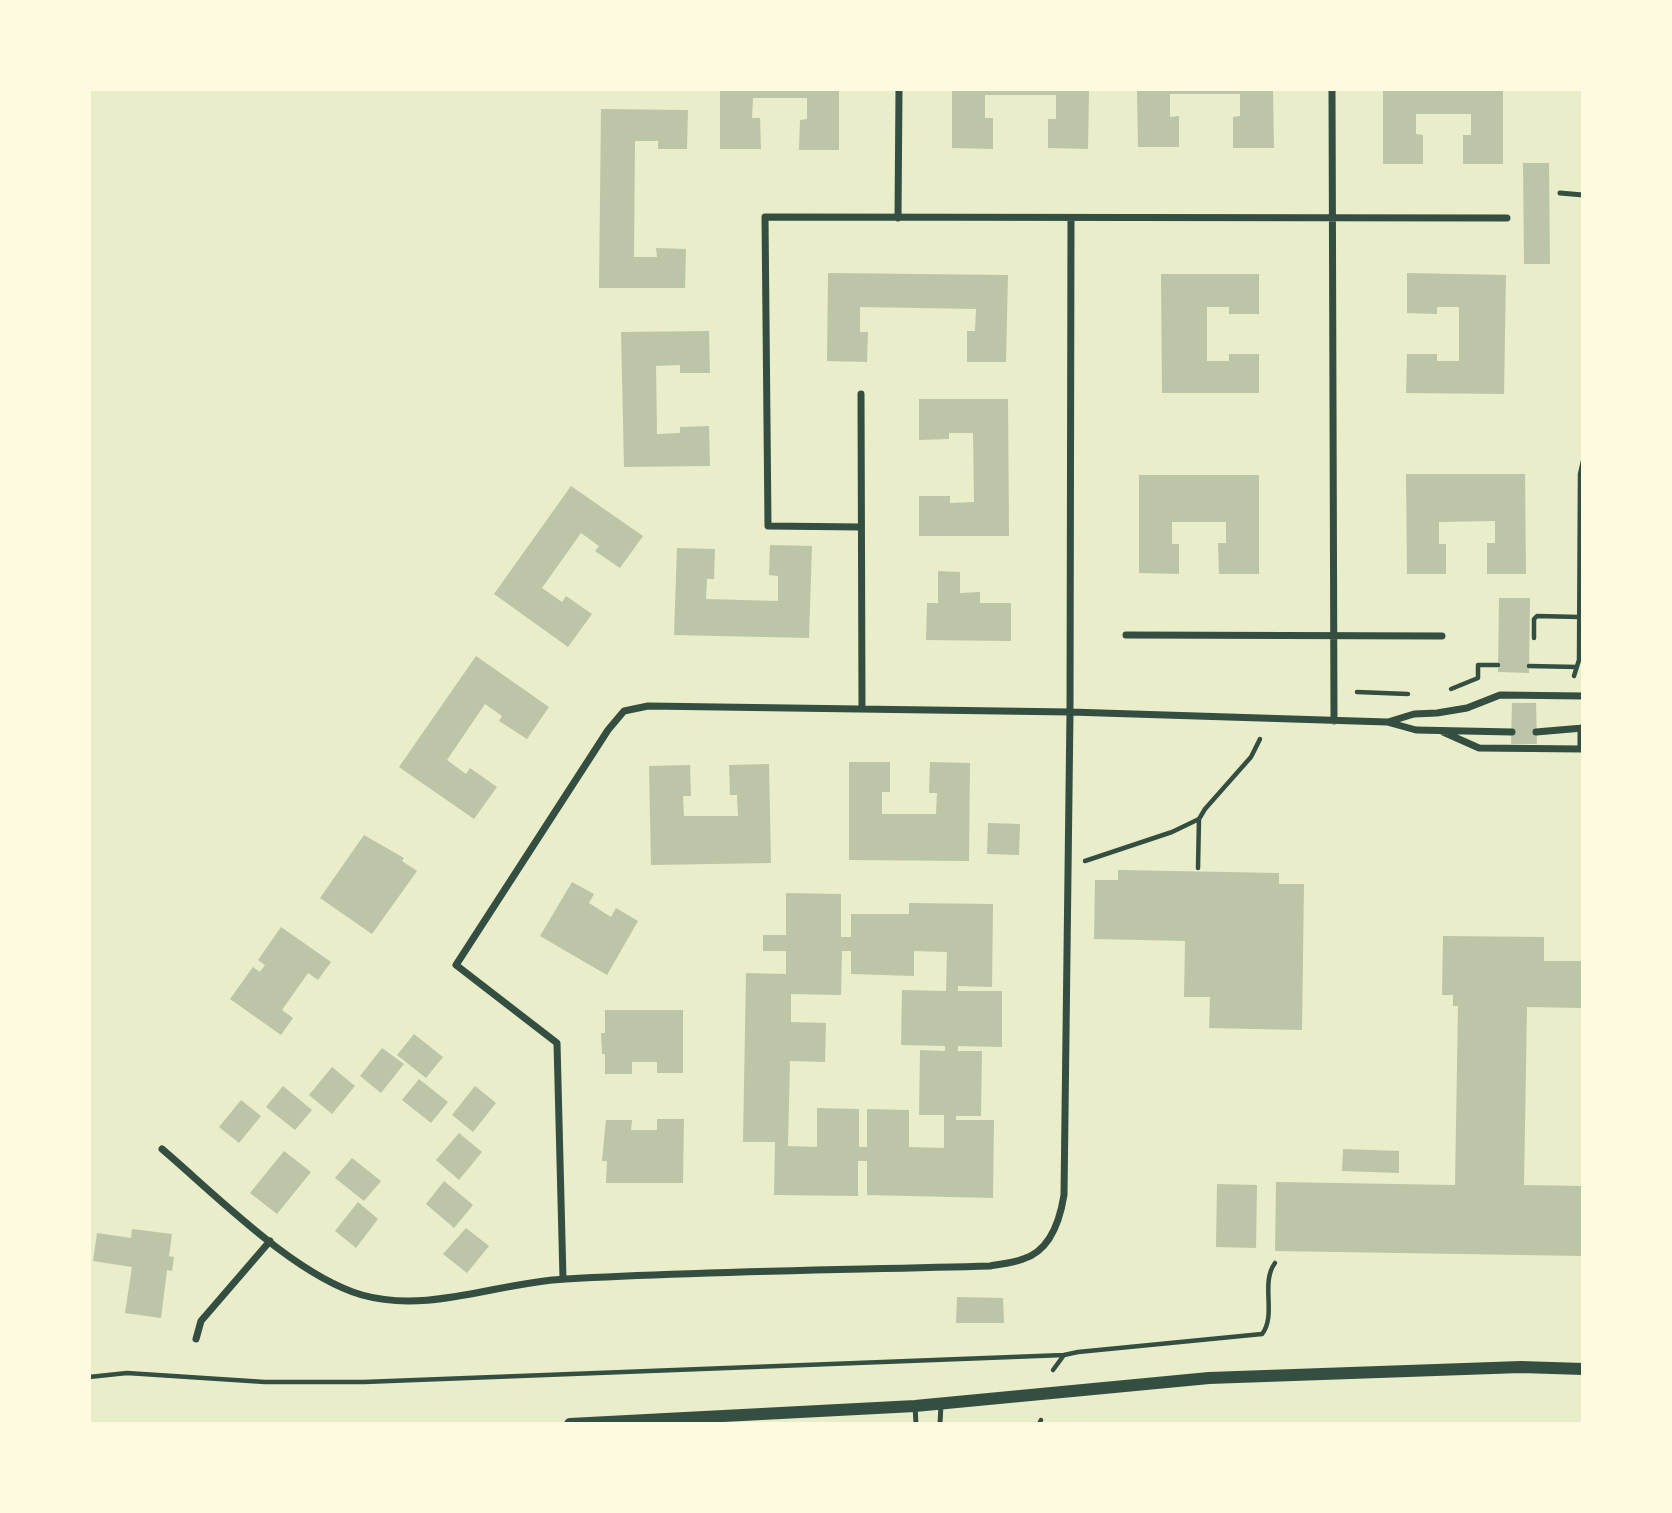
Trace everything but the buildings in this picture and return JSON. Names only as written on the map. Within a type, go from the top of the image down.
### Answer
[{"type":"street","points":[[898,218],[899,89]]},
{"type":"street","points":[[1332,89],[1335,721]]},
{"type":"street","points":[[861,527],[768,526],[765,217],[1507,218]]},
{"type":"street","points":[[162,1149],[270,1241],[316,1275],[362,1295],[401,1300],[427,1300],[563,1279],[990,1266],[1026,1259],[1049,1240],[1061,1215],[1064,1195],[1070,712],[1071,218]]},
{"type":"street","points":[[862,394],[862,709]]},
{"type":"street","points":[[1126,635],[1442,636]]},
{"type":"street","points":[[1387,722],[1414,714],[1467,708],[1500,695],[1583,696]]},
{"type":"street","points":[[563,1279],[557,1043],[456,965],[608,730],[624,711],[648,706],[1070,712],[1387,722],[1416,730],[1512,732]]},
{"type":"street","points":[[1438,730],[1479,748],[1582,749],[1582,728],[1536,732]]},
{"type":"street","points":[[196,1339],[201,1321],[270,1241]]},
{"type":"street","points":[[570,1424],[915,1406],[1209,1378],[1521,1367],[1583,1369]]},
{"type":"lane","points":[[1560,193],[1583,195]]},
{"type":"lane","points":[[940,1424],[941,1404]]},
{"type":"lane","points":[[915,1406],[916,1424]]},
{"type":"path","points":[[1568,684],[1577,667],[1580,474],[1583,461]]},
{"type":"path","points":[[1534,638],[1534,619],[1537,616],[1579,617]]},
{"type":"path","points":[[1447,690],[1478,678],[1478,665],[1498,665]]},
{"type":"path","points":[[1529,666],[1577,667]]},
{"type":"path","points":[[1357,692],[1410,694]]},
{"type":"path","points":[[1198,868],[1199,819],[1251,757],[1260,739]]},
{"type":"path","points":[[1083,862],[1172,832],[1199,819]]},
{"type":"path","points":[[89,1377],[127,1373],[265,1382],[364,1382],[1064,1355],[1262,1334],[1267,1324],[1269,1270],[1275,1263]]},
{"type":"path","points":[[1050,1378],[1055,1365],[1064,1355]]}]
